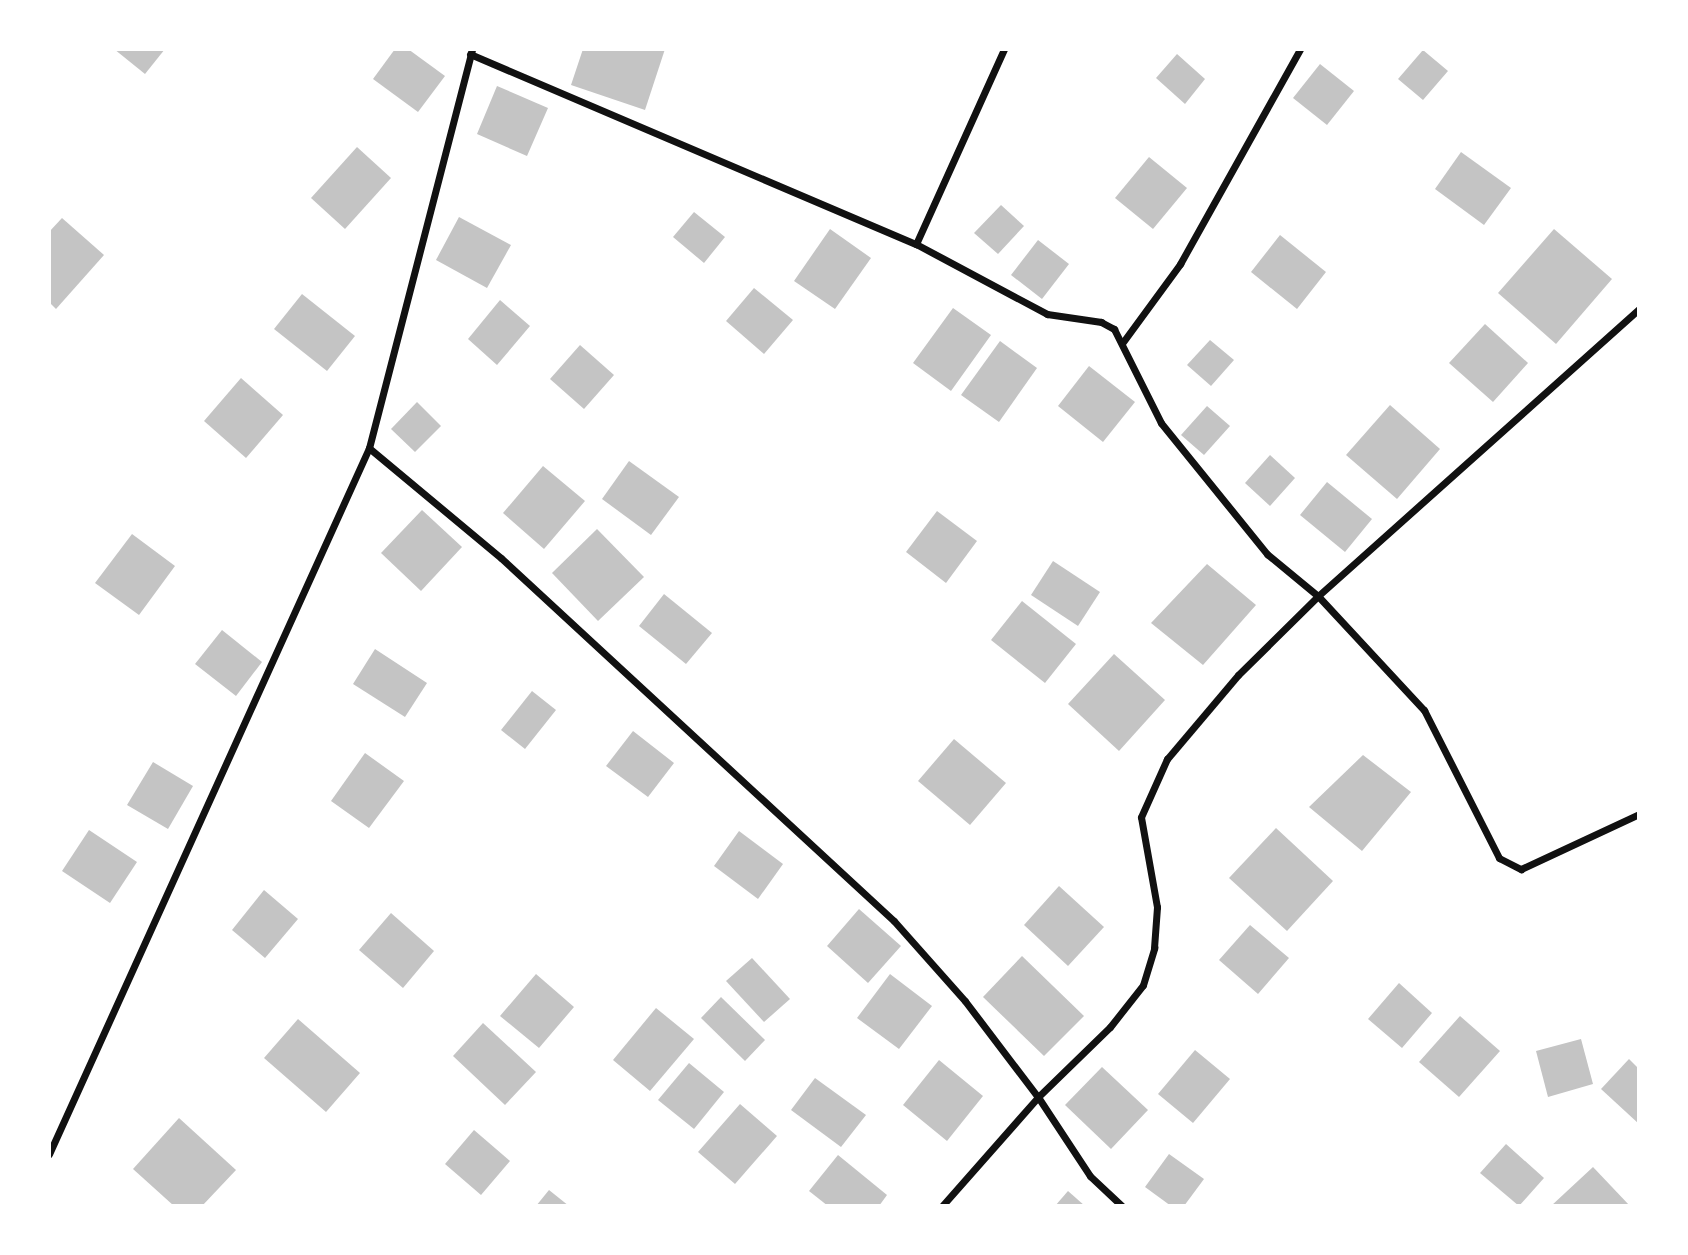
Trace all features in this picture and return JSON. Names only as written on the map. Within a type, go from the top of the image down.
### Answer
[{"type":"street","points":[[916,244],[1004,49]]},
{"type":"street","points":[[1124,342],[1180,264],[1300,49]]},
{"type":"street","points":[[49,1154],[369,448],[471,51],[916,244],[1047,314],[1101,322],[1114,329],[1124,342],[1161,423],[1267,554],[1318,596],[1424,710],[1499,858],[1521,869],[1639,814]]},
{"type":"street","points":[[942,1206],[1038,1097],[1110,1027],[1143,985],[1154,948],[1157,907],[1141,817],[1167,759],[1238,675],[1318,596],[1639,309]]},
{"type":"street","points":[[369,448],[501,558],[894,921],[965,1001],[1038,1097],[1090,1176],[1122,1206]]},
{"type":"building","points":[[114,49],[165,49],[145,74]]},
{"type":"building","points":[[395,49],[408,49],[445,76],[418,112],[373,79]]},
{"type":"building","points":[[583,49],[665,49],[645,110],[571,85]]},
{"type":"building","points":[[1423,50],[1448,71],[1423,100],[1398,79]]},
{"type":"building","points":[[1177,54],[1205,79],[1185,104],[1156,78]]},
{"type":"building","points":[[1320,64],[1354,91],[1327,125],[1293,98]]},
{"type":"building","points":[[497,86],[548,108],[527,156],[477,134]]},
{"type":"building","points":[[357,147],[391,178],[345,229],[311,198]]},
{"type":"building","points":[[1461,152],[1511,188],[1484,225],[1435,189]]},
{"type":"building","points":[[1149,157],[1187,188],[1153,229],[1115,198]]},
{"type":"building","points":[[1001,205],[1024,226],[998,254],[974,233]]},
{"type":"building","points":[[694,212],[725,237],[704,263],[673,237]]},
{"type":"building","points":[[459,217],[511,245],[487,288],[436,260]]},
{"type":"building","points":[[62,218],[104,255],[56,309],[49,302],[49,232]]},
{"type":"building","points":[[830,229],[871,258],[835,309],[794,281]]},
{"type":"building","points":[[1554,229],[1612,279],[1556,344],[1498,293]]},
{"type":"building","points":[[1280,235],[1326,272],[1297,309],[1251,272]]},
{"type":"building","points":[[1038,240],[1069,264],[1042,299],[1011,275]]},
{"type":"building","points":[[754,288],[793,320],[764,354],[726,321]]},
{"type":"building","points":[[302,294],[355,336],[327,371],[274,329]]},
{"type":"building","points":[[500,300],[530,326],[497,365],[468,339]]},
{"type":"building","points":[[953,308],[991,335],[951,391],[913,363]]},
{"type":"building","points":[[1485,324],[1528,363],[1493,402],[1449,363]]},
{"type":"building","points":[[1210,340],[1234,360],[1211,386],[1187,365]]},
{"type":"building","points":[[1000,341],[1037,368],[999,422],[961,395]]},
{"type":"building","points":[[580,345],[614,375],[584,409],[550,379]]},
{"type":"building","points":[[1089,366],[1135,402],[1103,442],[1058,406]]},
{"type":"building","points":[[241,378],[283,415],[246,458],[204,421]]},
{"type":"building","points":[[417,402],[441,426],[415,452],[391,429]]},
{"type":"building","points":[[1390,405],[1440,449],[1397,499],[1346,455]]},
{"type":"building","points":[[1207,406],[1230,426],[1204,455],[1181,435]]},
{"type":"building","points":[[1270,455],[1295,478],[1270,506],[1245,483]]},
{"type":"building","points":[[629,461],[679,497],[651,535],[602,499]]},
{"type":"building","points":[[543,466],[585,501],[544,549],[503,513]]},
{"type":"building","points":[[1327,482],[1372,519],[1345,552],[1300,515]]},
{"type":"building","points":[[422,510],[462,547],[421,591],[381,553]]},
{"type":"building","points":[[937,511],[977,541],[946,583],[906,552]]},
{"type":"building","points":[[597,529],[644,577],[598,621],[552,573]]},
{"type":"building","points":[[132,534],[175,566],[139,615],[95,583]]},
{"type":"building","points":[[1053,561],[1100,592],[1078,626],[1031,595]]},
{"type":"building","points":[[1207,564],[1256,605],[1203,665],[1151,623]]},
{"type":"building","points":[[664,594],[712,633],[686,664],[639,626]]},
{"type":"building","points":[[1022,601],[1076,644],[1045,683],[991,640]]},
{"type":"building","points":[[222,630],[262,662],[236,696],[195,664]]},
{"type":"building","points":[[375,649],[427,683],[405,717],[353,684]]},
{"type":"building","points":[[1114,654],[1165,700],[1119,751],[1068,704]]},
{"type":"building","points":[[532,691],[556,710],[525,749],[501,730]]},
{"type":"building","points":[[633,731],[674,763],[648,797],[606,766]]},
{"type":"building","points":[[954,739],[1006,783],[970,825],[918,781]]},
{"type":"building","points":[[365,753],[404,781],[369,828],[331,801]]},
{"type":"building","points":[[1363,755],[1411,792],[1362,851],[1309,807]]},
{"type":"building","points":[[153,762],[193,786],[168,829],[127,805]]},
{"type":"building","points":[[1276,828],[1333,881],[1287,931],[1229,878]]},
{"type":"building","points":[[89,830],[137,862],[110,903],[62,871]]},
{"type":"building","points":[[739,831],[783,864],[758,899],[714,866]]},
{"type":"building","points":[[1059,886],[1104,927],[1068,966],[1024,925]]},
{"type":"building","points":[[264,890],[298,919],[265,958],[232,930]]},
{"type":"building","points":[[859,909],[901,946],[868,983],[827,946]]},
{"type":"building","points":[[391,913],[434,951],[403,988],[359,950]]},
{"type":"building","points":[[1250,925],[1289,958],[1258,994],[1219,960]]},
{"type":"building","points":[[1022,956],[1084,1016],[1044,1056],[983,997]]},
{"type":"building","points":[[752,958],[790,999],[764,1022],[726,981]]},
{"type":"building","points":[[536,974],[574,1007],[539,1048],[500,1016]]},
{"type":"building","points":[[890,974],[932,1006],[899,1049],[857,1018]]},
{"type":"building","points":[[1399,983],[1432,1013],[1402,1048],[1368,1019]]},
{"type":"building","points":[[721,997],[765,1040],[745,1061],[701,1018]]},
{"type":"building","points":[[656,1008],[694,1039],[650,1091],[613,1060]]},
{"type":"building","points":[[1460,1016],[1500,1051],[1459,1097],[1419,1062]]},
{"type":"building","points":[[298,1019],[360,1073],[326,1112],[264,1058]]},
{"type":"building","points":[[483,1023],[536,1072],[505,1105],[453,1056]]},
{"type":"building","points":[[1581,1039],[1593,1084],[1548,1097],[1536,1051]]},
{"type":"building","points":[[1195,1050],[1230,1079],[1193,1123],[1158,1094]]},
{"type":"building","points":[[1629,1059],[1639,1069],[1639,1124],[1601,1089]]},
{"type":"building","points":[[939,1060],[983,1096],[947,1141],[903,1105]]},
{"type":"building","points":[[689,1063],[724,1092],[694,1129],[658,1100]]},
{"type":"building","points":[[1102,1067],[1148,1110],[1111,1149],[1065,1105]]},
{"type":"building","points":[[815,1078],[866,1115],[841,1147],[791,1110]]},
{"type":"building","points":[[740,1104],[777,1136],[735,1184],[698,1152]]},
{"type":"building","points":[[179,1118],[236,1170],[202,1206],[174,1206],[133,1169]]},
{"type":"building","points":[[474,1130],[510,1161],[481,1195],[445,1164]]},
{"type":"building","points":[[1506,1144],[1544,1178],[1519,1206],[1480,1173]]},
{"type":"building","points":[[1169,1154],[1204,1179],[1184,1206],[1171,1206],[1145,1187]]},
{"type":"building","points":[[838,1155],[887,1195],[879,1206],[828,1206],[809,1191]]},
{"type":"building","points":[[1593,1167],[1630,1206],[1551,1206]]},
{"type":"building","points":[[549,1190],[569,1206],[536,1206]]},
{"type":"building","points":[[1068,1191],[1085,1206],[1055,1206]]}]
